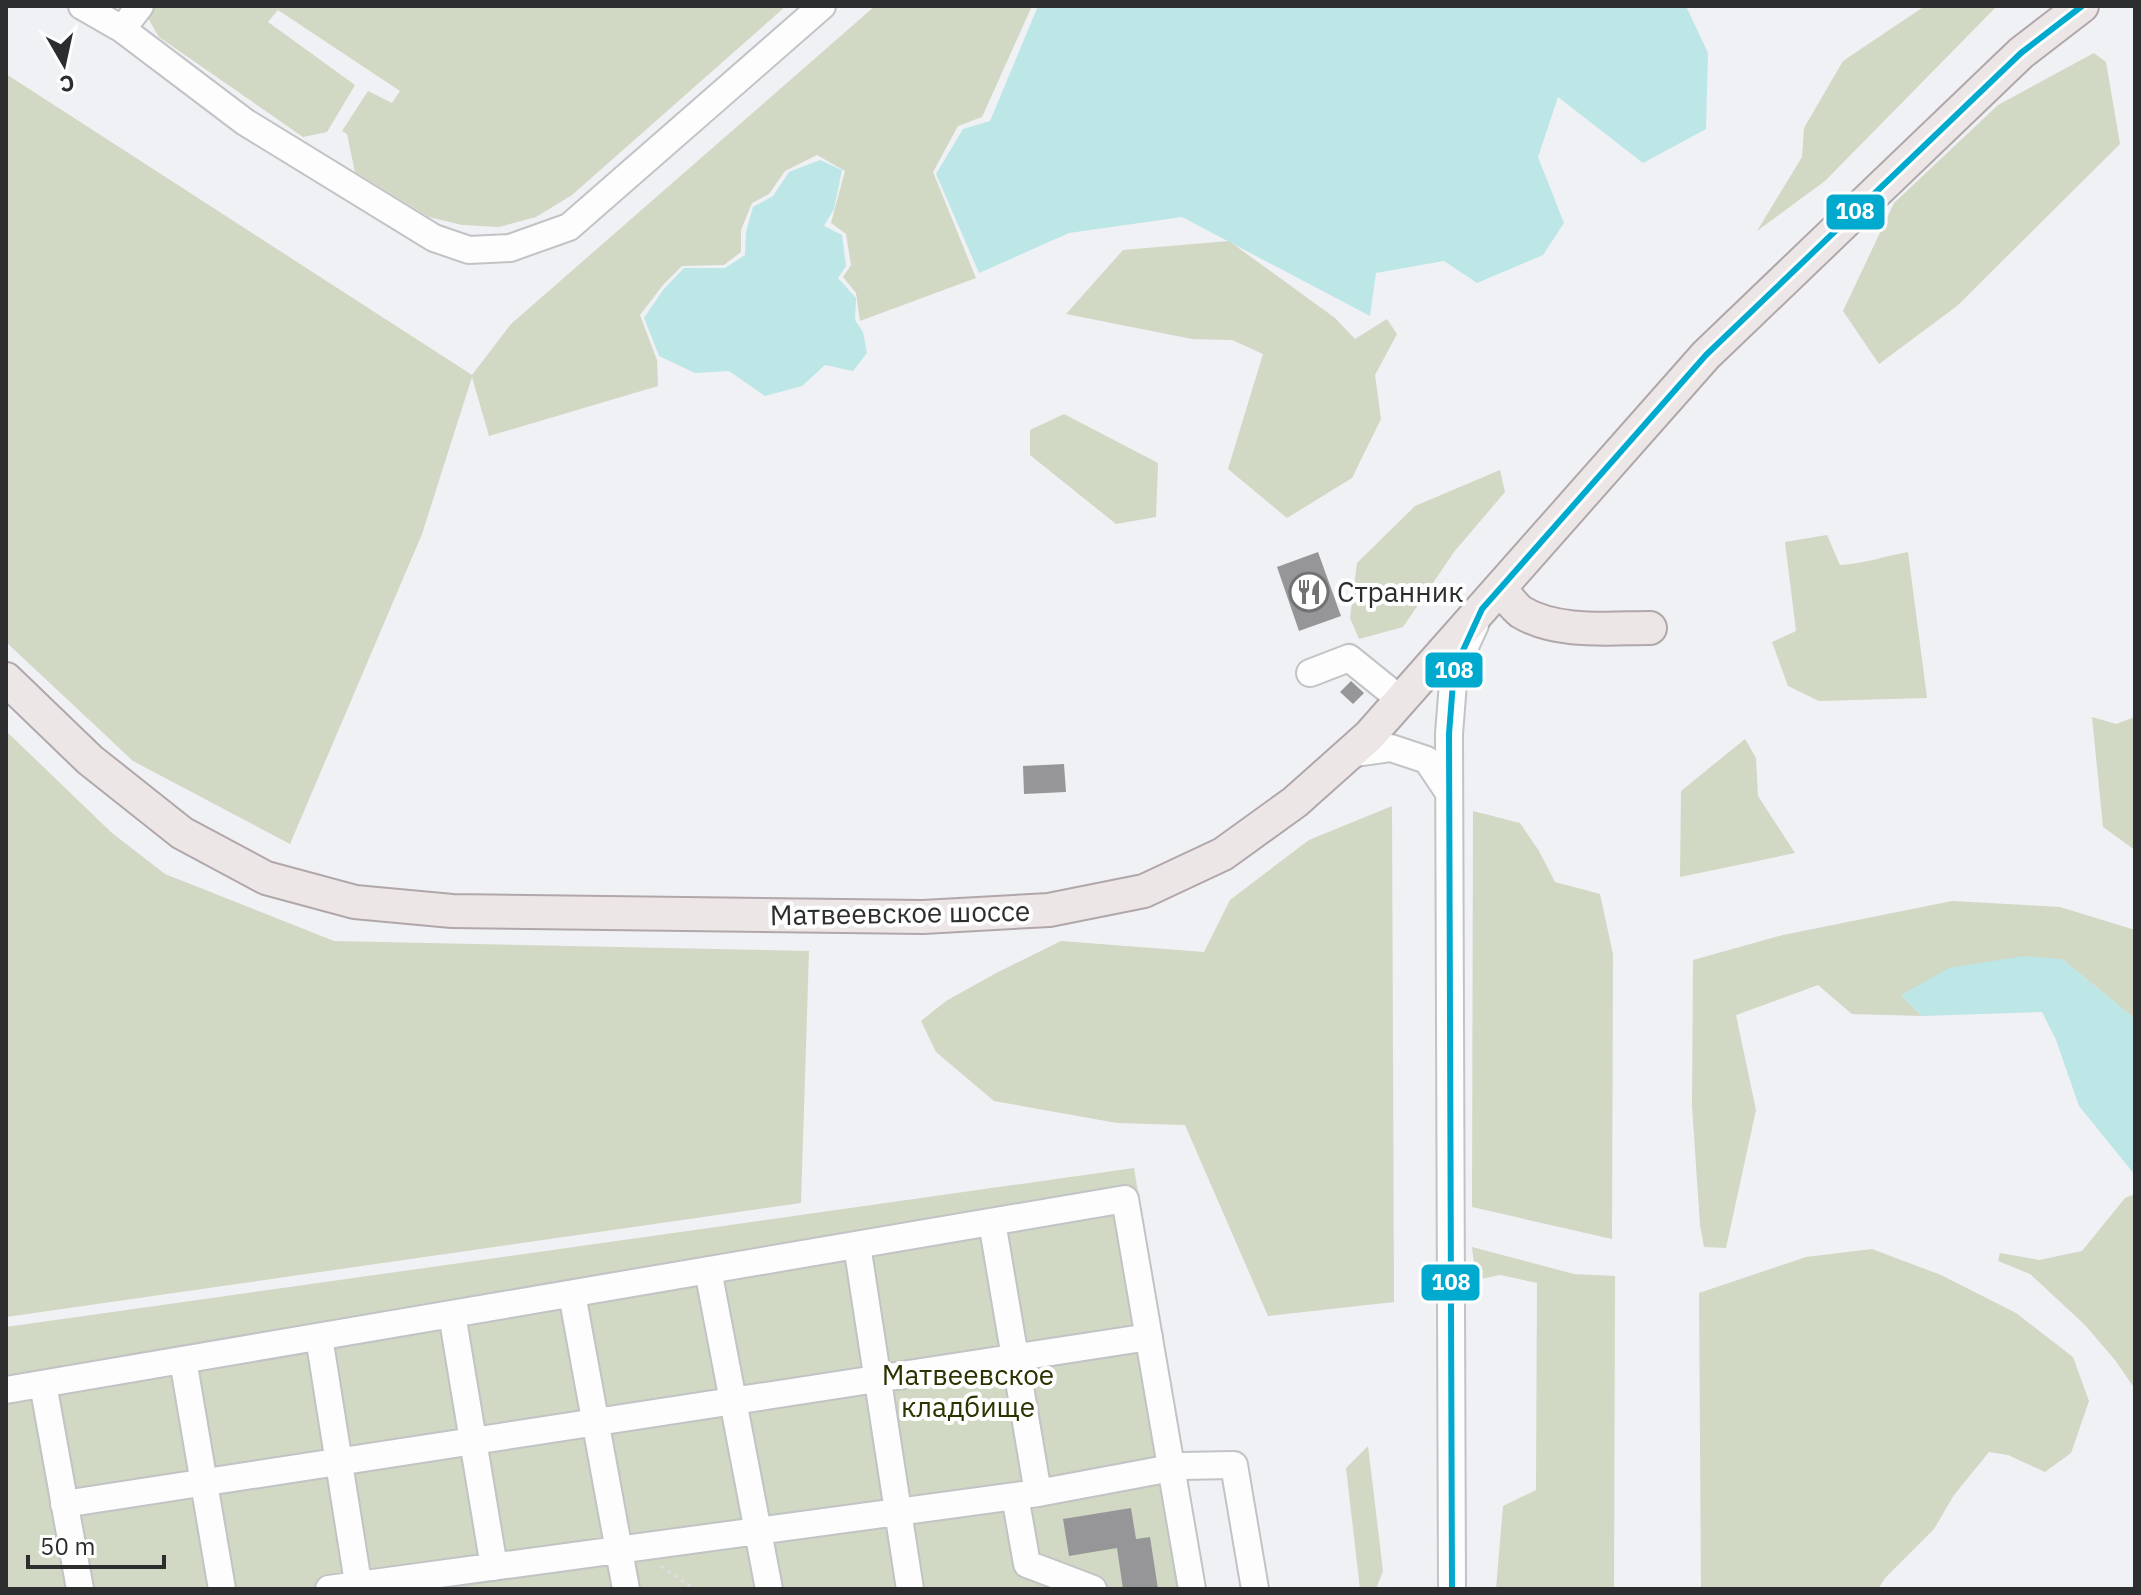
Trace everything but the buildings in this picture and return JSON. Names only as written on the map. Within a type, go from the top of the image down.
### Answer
[{"type":"main road","name":"Матвеевское шоссе","points":[[6,679],[90,760],[182,833],[266,878],[355,902],[452,911],[923,917],[1049,910],[1144,891],[1223,854],[1295,802],[1349,754],[1401,700],[1706,355],[2021,53],[2082,6]]},
{"type":"main road","points":[[1491,599],[1542,622],[1586,628],[1650,628]]},
{"type":"street","points":[[82,6],[122,29],[245,122],[434,238],[469,250],[510,248],[569,227],[822,6]]},
{"type":"street","points":[[122,29],[140,6]]},
{"type":"street","points":[[1452,1589],[1449,734],[1454,670],[1491,599]]},
{"type":"street","points":[[1310,673],[1349,658],[1401,700]]},
{"type":"street","points":[[1349,754],[1391,748],[1427,760],[1449,793]]},
{"type":"street","points":[[6,1390],[1125,1199],[1192,1589]]},
{"type":"street","points":[[992,1222],[1015,1357],[1026,1494],[1027,1564],[1093,1589]]},
{"type":"street","points":[[857,1245],[910,1589]]},
{"type":"street","points":[[708,1270],[769,1589]]},
{"type":"street","points":[[572,1294],[596,1423],[628,1550],[626,1589]]},
{"type":"street","points":[[452,1314],[494,1567]]},
{"type":"street","points":[[319,1337],[359,1587]]},
{"type":"street","points":[[64,1504],[1149,1337]]},
{"type":"street","points":[[183,1360],[222,1589]]},
{"type":"street","points":[[43,1384],[80,1589]]},
{"type":"street","points":[[329,1589],[1026,1494],[1182,1466],[1234,1465],[1255,1589]]},
{"type":"path","points":[[628,1550],[694,1589]]},
{"type":"green space","points":[[141,6],[786,6],[572,195],[536,217],[499,227],[462,225],[429,217],[355,172],[347,134],[342,131],[368,91],[392,103],[400,91],[278,10],[268,22],[355,85],[327,132],[303,137],[159,37]]},
{"type":"green space","points":[[875,6],[1032,6],[982,117],[958,126],[933,172],[976,278],[860,321],[856,293],[843,277],[851,265],[846,234],[831,223],[845,171],[817,155],[785,171],[769,194],[752,203],[741,230],[741,252],[724,265],[682,266],[640,315],[657,360],[658,386],[489,436],[472,377],[422,534],[290,844],[133,761],[6,642],[6,74],[472,375],[511,324]]},
{"type":"green space","points":[[1925,6],[1997,6],[1825,181],[1757,231],[1802,157],[1804,128],[1843,61]]},
{"type":"green space","points":[[2094,53],[2106,62],[2120,144],[1957,306],[1879,364],[1843,311],[1894,203],[1998,105]]},
{"type":"green space","points":[[1229,241],[1335,318],[1355,339],[1387,319],[1397,334],[1375,375],[1381,419],[1352,478],[1287,518],[1228,469],[1263,354],[1232,340],[1192,339],[1066,314],[1123,250]]},
{"type":"green space","points":[[1064,414],[1158,463],[1156,517],[1116,524],[1030,455],[1030,430]]},
{"type":"green space","points":[[1500,470],[1505,492],[1454,552],[1403,627],[1359,639],[1350,618],[1357,563],[1415,506]]},
{"type":"green space","points":[[1827,535],[1840,565],[1908,552],[1927,698],[1819,701],[1788,686],[1772,642],[1796,631],[1785,542]]},
{"type":"green space","points":[[2092,717],[2116,724],[2135,717],[2135,850],[2103,827]]},
{"type":"green space","points":[[6,731],[112,833],[165,874],[334,941],[809,951],[801,1203],[6,1317]]},
{"type":"green space","points":[[1745,739],[1756,758],[1758,796],[1795,853],[1680,877],[1681,791]]},
{"type":"green space","points":[[1392,806],[1394,1302],[1268,1316],[1185,1125],[1117,1123],[994,1101],[936,1052],[921,1021],[946,1001],[1061,941],[1204,952],[1230,900],[1309,840]]},
{"type":"green space","points":[[1473,811],[1520,823],[1555,882],[1600,894],[1613,954],[1612,1239],[1472,1207]]},
{"type":"green space","points":[[1952,901],[2060,907],[2135,930],[2135,1019],[2062,959],[1902,996],[1922,1016],[1852,1014],[1818,985],[1736,1015],[1756,1110],[1726,1248],[1704,1247],[1692,1106],[1693,960],[1783,935]]},
{"type":"green space","name":"Матвеевское кладбище","points":[[1134,1168],[1203,1589],[6,1589],[6,1327]]},
{"type":"green space","points":[[2135,1194],[2135,1389],[2085,1325],[2030,1274],[1998,1261],[2000,1253],[2039,1260],[2082,1251],[2125,1198]]},
{"type":"green space","points":[[1472,1247],[1574,1274],[1615,1276],[1614,1589],[1496,1589],[1503,1506],[1536,1490],[1537,1283],[1500,1275],[1476,1280]]},
{"type":"green space","points":[[1872,1249],[1941,1275],[2016,1313],[2073,1357],[2089,1401],[2071,1453],[2045,1472],[2008,1455],[1989,1452],[1954,1495],[1934,1529],[1878,1589],[1701,1589],[1699,1293],[1806,1257]]},
{"type":"green space","points":[[1368,1446],[1383,1571],[1376,1589],[1360,1589],[1346,1468]]},
{"type":"water","points":[[1038,6],[1686,6],[1708,53],[1706,129],[1643,163],[1558,97],[1538,157],[1564,223],[1543,255],[1477,283],[1444,261],[1376,273],[1370,316],[1182,217],[1069,233],[979,273],[936,174],[963,129],[990,121]]},
{"type":"water","points":[[820,160],[842,170],[834,209],[824,226],[842,235],[846,266],[838,278],[856,298],[855,320],[863,332],[867,353],[853,371],[825,365],[802,386],[765,396],[729,371],[695,373],[659,356],[644,318],[663,290],[684,268],[725,268],[745,255],[746,232],[753,207],[773,196],[789,172]]},
{"type":"water","points":[[2024,956],[2062,959],[2135,1019],[2135,1175],[2079,1106],[2056,1040],[2042,1012],[1922,1016],[1901,995],[1949,968]]},
{"type":"transit line","name":"108","points":[[1452,1589],[1449,734],[1454,670],[1482,609],[1706,355],[2021,53],[2082,6]]},
{"type":"place","name":"Странник","points":[[1309,592]]}]
